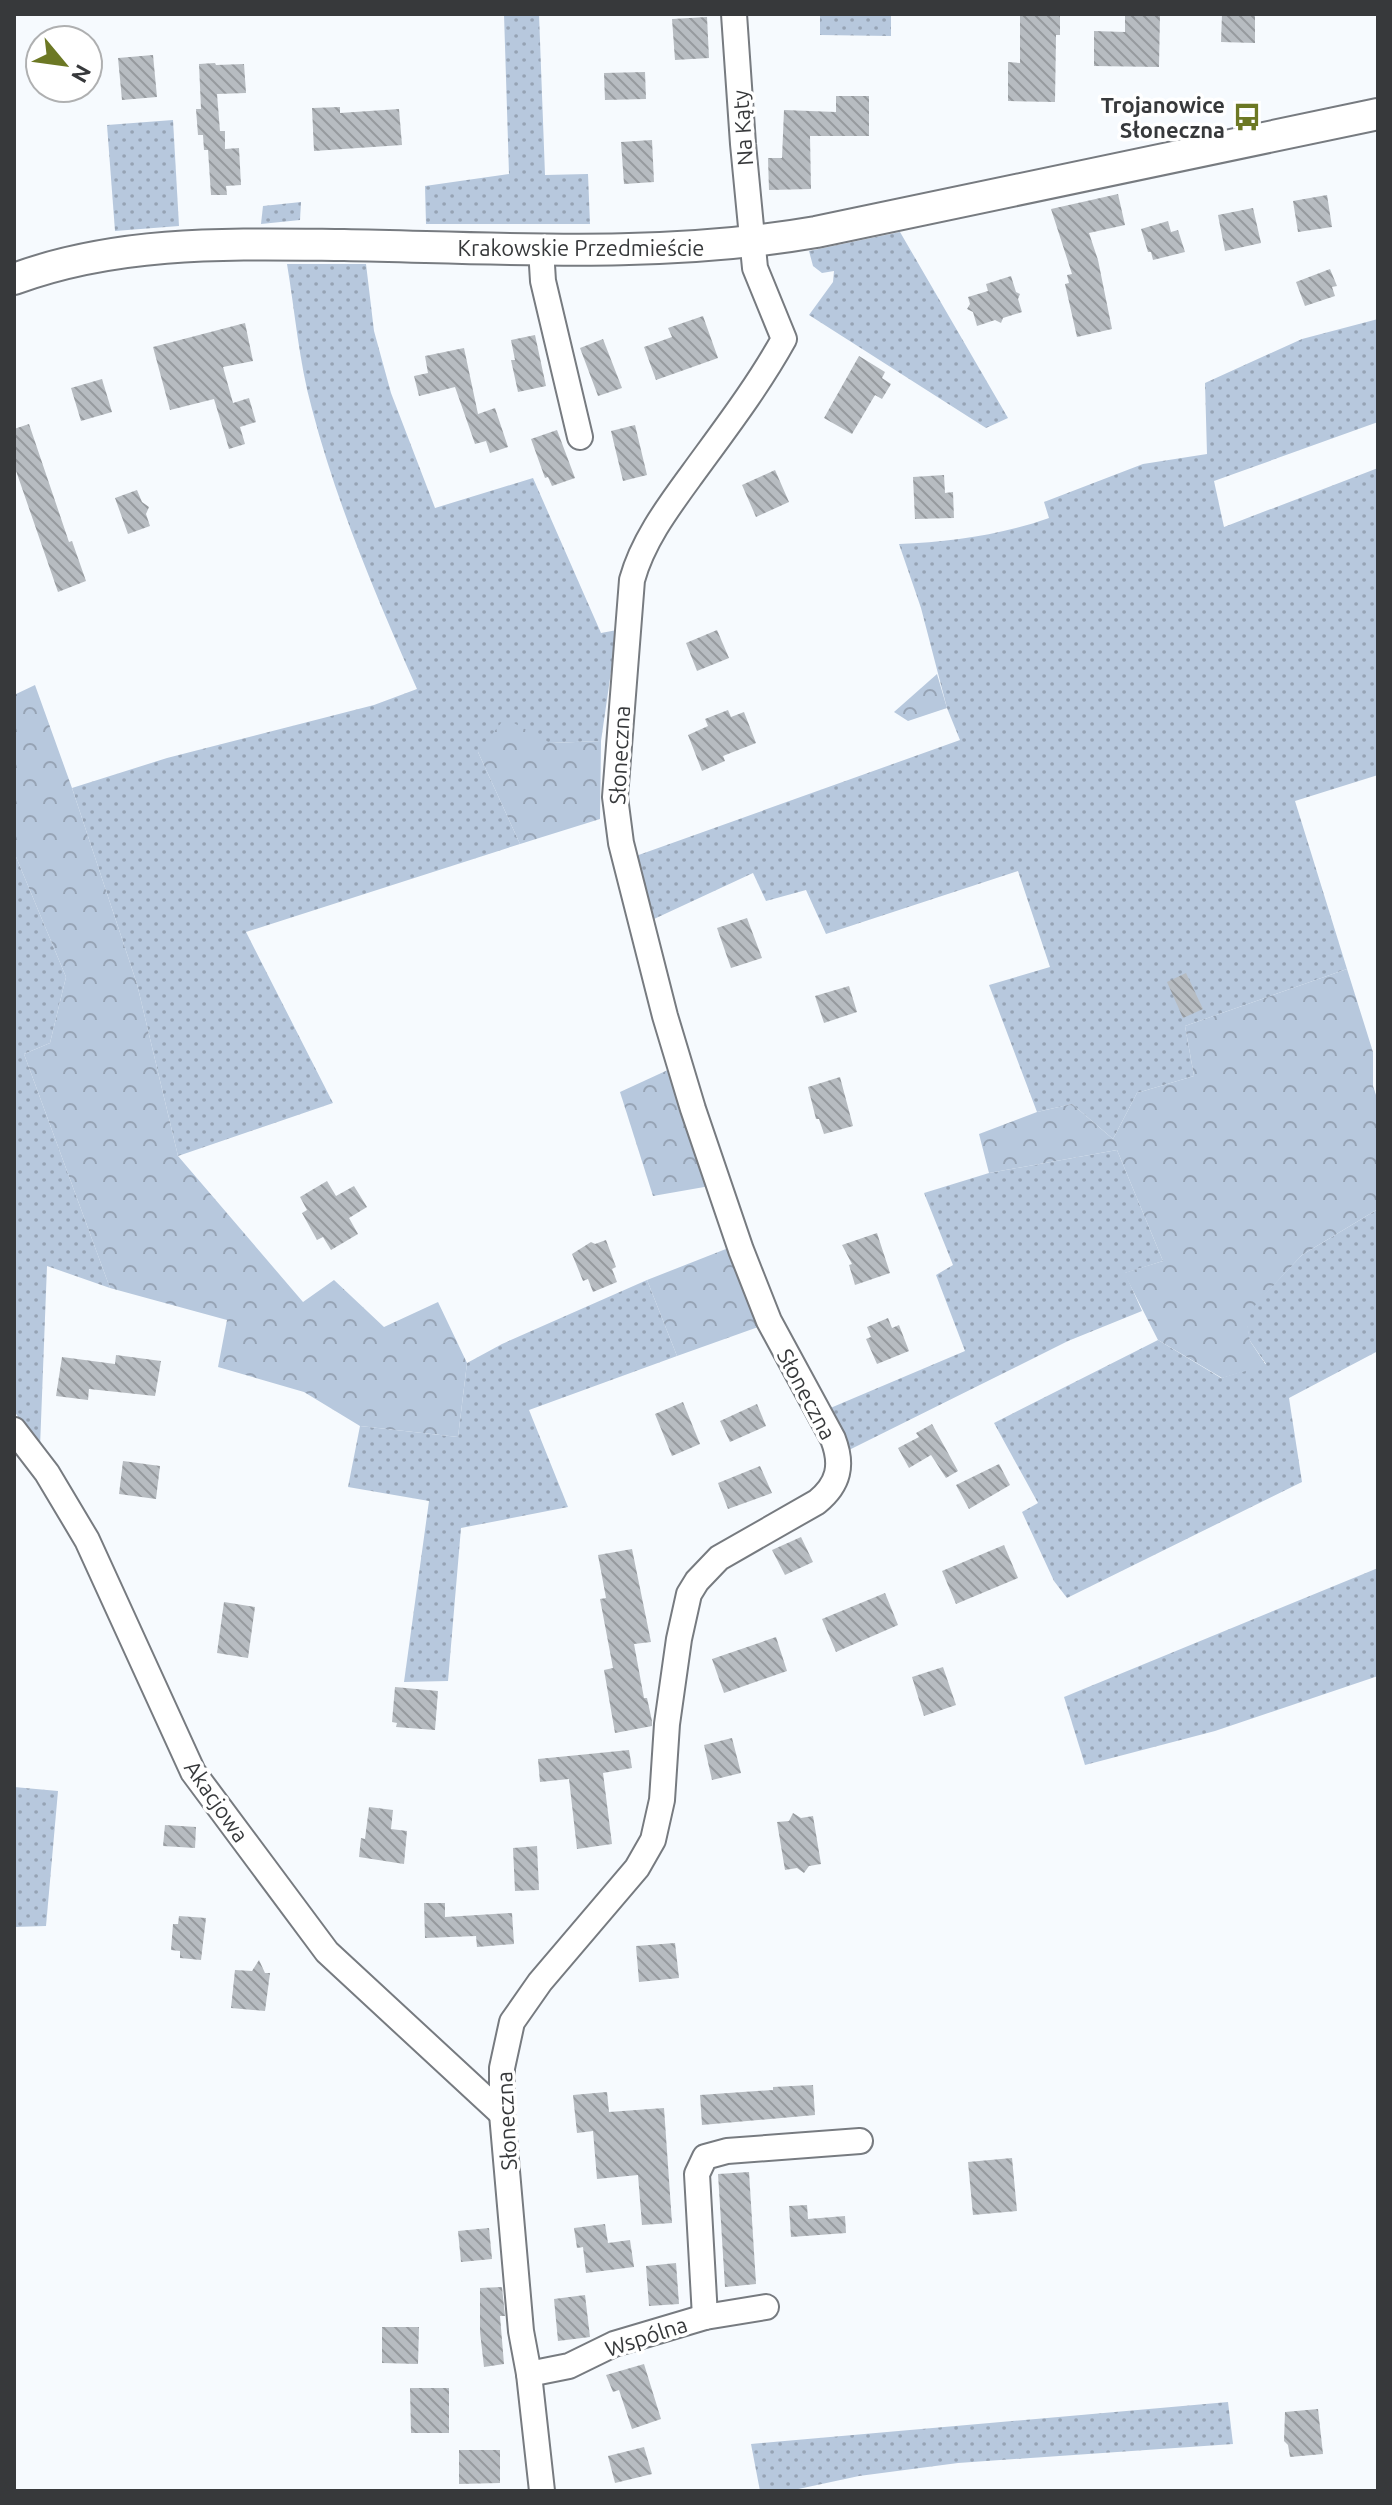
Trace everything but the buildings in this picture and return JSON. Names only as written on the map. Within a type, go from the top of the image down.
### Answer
[{"type":"main road","name":"Krakowskie Przedmieście","points":[[14,279],[84,258],[190,245],[672,249],[753,242],[844,226],[1378,114]]},
{"type":"street","name":"Na Kąty","points":[[734,14],[753,242]]},
{"type":"street","name":"Słoneczna","points":[[542,2491],[521,2331],[502,2114],[502,2068],[512,2022],[540,1982],[637,1868],[653,1840],[662,1800],[666,1731],[679,1639],[689,1594],[719,1558],[817,1502],[828,1493],[838,1474],[838,1451],[769,1321],[693,1109],[659,993],[621,843],[615,807],[632,580],[636,566],[664,513],[763,378],[784,339],[755,268],[753,242]]},
{"type":"street","points":[[541,249],[543,281],[580,437]]},
{"type":"street","name":"Akacjowa","points":[[14,1430],[47,1473],[87,1540],[193,1772],[327,1952],[502,2114]]},
{"type":"street","points":[[705,2317],[697,2174],[705,2157],[727,2151],[860,2141]]},
{"type":"street","name":"Wspólna","points":[[529,2374],[569,2366],[614,2344],[705,2317],[766,2307]]},
{"type":"green space","points":[[504,14],[539,14],[545,175],[588,174],[590,224],[426,224],[425,186],[509,174]]},
{"type":"green space","points":[[820,14],[891,14],[891,36],[820,35]]},
{"type":"green space","points":[[173,120],[179,226],[115,231],[107,125]]},
{"type":"green space","points":[[301,202],[300,220],[261,224],[263,206]]},
{"type":"green space","points":[[900,232],[1008,418],[986,428],[809,315],[833,282],[834,271],[822,273],[813,266],[809,251]]},
{"type":"green space","points":[[287,264],[366,264],[374,331],[391,393],[435,508],[533,478],[601,633],[617,630],[601,741],[550,743],[478,752],[520,844],[246,932],[333,1103],[178,1156],[137,984],[72,788],[167,758],[374,705],[417,689],[359,551],[322,445],[304,373]]},
{"type":"green space","points":[[1378,319],[1378,422],[1214,481],[1224,527],[1378,468],[1378,775],[1295,801],[1347,969],[1185,1026],[1194,1076],[1137,1093],[1113,1139],[1072,1104],[1037,1112],[989,985],[1050,967],[1018,871],[826,934],[806,890],[766,901],[753,873],[654,919],[633,857],[960,740],[947,708],[921,608],[899,544],[975,537],[1031,524],[1049,518],[1044,502],[1143,464],[1207,454],[1205,383],[1302,339]]},
{"type":"green space","points":[[937,674],[947,708],[908,721],[894,712]]},
{"type":"green space","points":[[35,685],[137,984],[178,1156],[303,1302],[334,1280],[384,1327],[438,1302],[467,1363],[458,1437],[360,1426],[304,1392],[218,1367],[227,1320],[110,1288],[24,1054],[50,1043],[66,977],[14,852],[14,695]]},
{"type":"green space","points":[[505,718],[550,743],[601,741],[600,819],[520,844],[478,752]]},
{"type":"green space","points":[[14,852],[66,977],[50,1043],[24,1054],[110,1288],[47,1266],[40,1447],[14,1411]]},
{"type":"green space","points":[[1347,969],[1373,1052],[1373,1086],[1378,1101],[1378,1209],[1302,1255],[1246,1315],[1250,1341],[1266,1365],[1222,1378],[1158,1340],[1124,1273],[1163,1261],[1117,1150],[989,1173],[979,1134],[1037,1112],[1072,1104],[1113,1139],[1137,1093],[1194,1076],[1185,1026]]},
{"type":"green space","points":[[670,1069],[710,1186],[653,1196],[620,1092]]},
{"type":"green space","points":[[1117,1150],[1163,1261],[1125,1273],[1142,1311],[1068,1341],[849,1450],[828,1409],[965,1351],[936,1275],[953,1265],[924,1193],[989,1173]]},
{"type":"green space","points":[[1378,1209],[1378,1351],[1289,1398],[1302,1482],[1067,1598],[1054,1581],[1022,1512],[1038,1503],[994,1423],[1158,1340],[1221,1378],[1266,1364],[1250,1341],[1245,1315],[1302,1255]]},
{"type":"green space","points":[[731,1247],[761,1326],[677,1356],[647,1280]]},
{"type":"green space","points":[[647,1280],[677,1356],[529,1410],[568,1507],[461,1528],[448,1681],[404,1682],[429,1501],[348,1487],[360,1426],[458,1437],[467,1363],[502,1344]]},
{"type":"green space","points":[[1378,1568],[1378,1676],[1215,1731],[1085,1765],[1064,1697]]},
{"type":"green space","points":[[14,1787],[58,1791],[46,1926],[14,1927]]},
{"type":"green space","points":[[1228,2402],[1233,2444],[958,2463],[859,2476],[789,2491],[760,2491],[751,2444]]},
{"type":"place","name":"Trojanowice Słoneczna","points":[[1247,117]]}]
